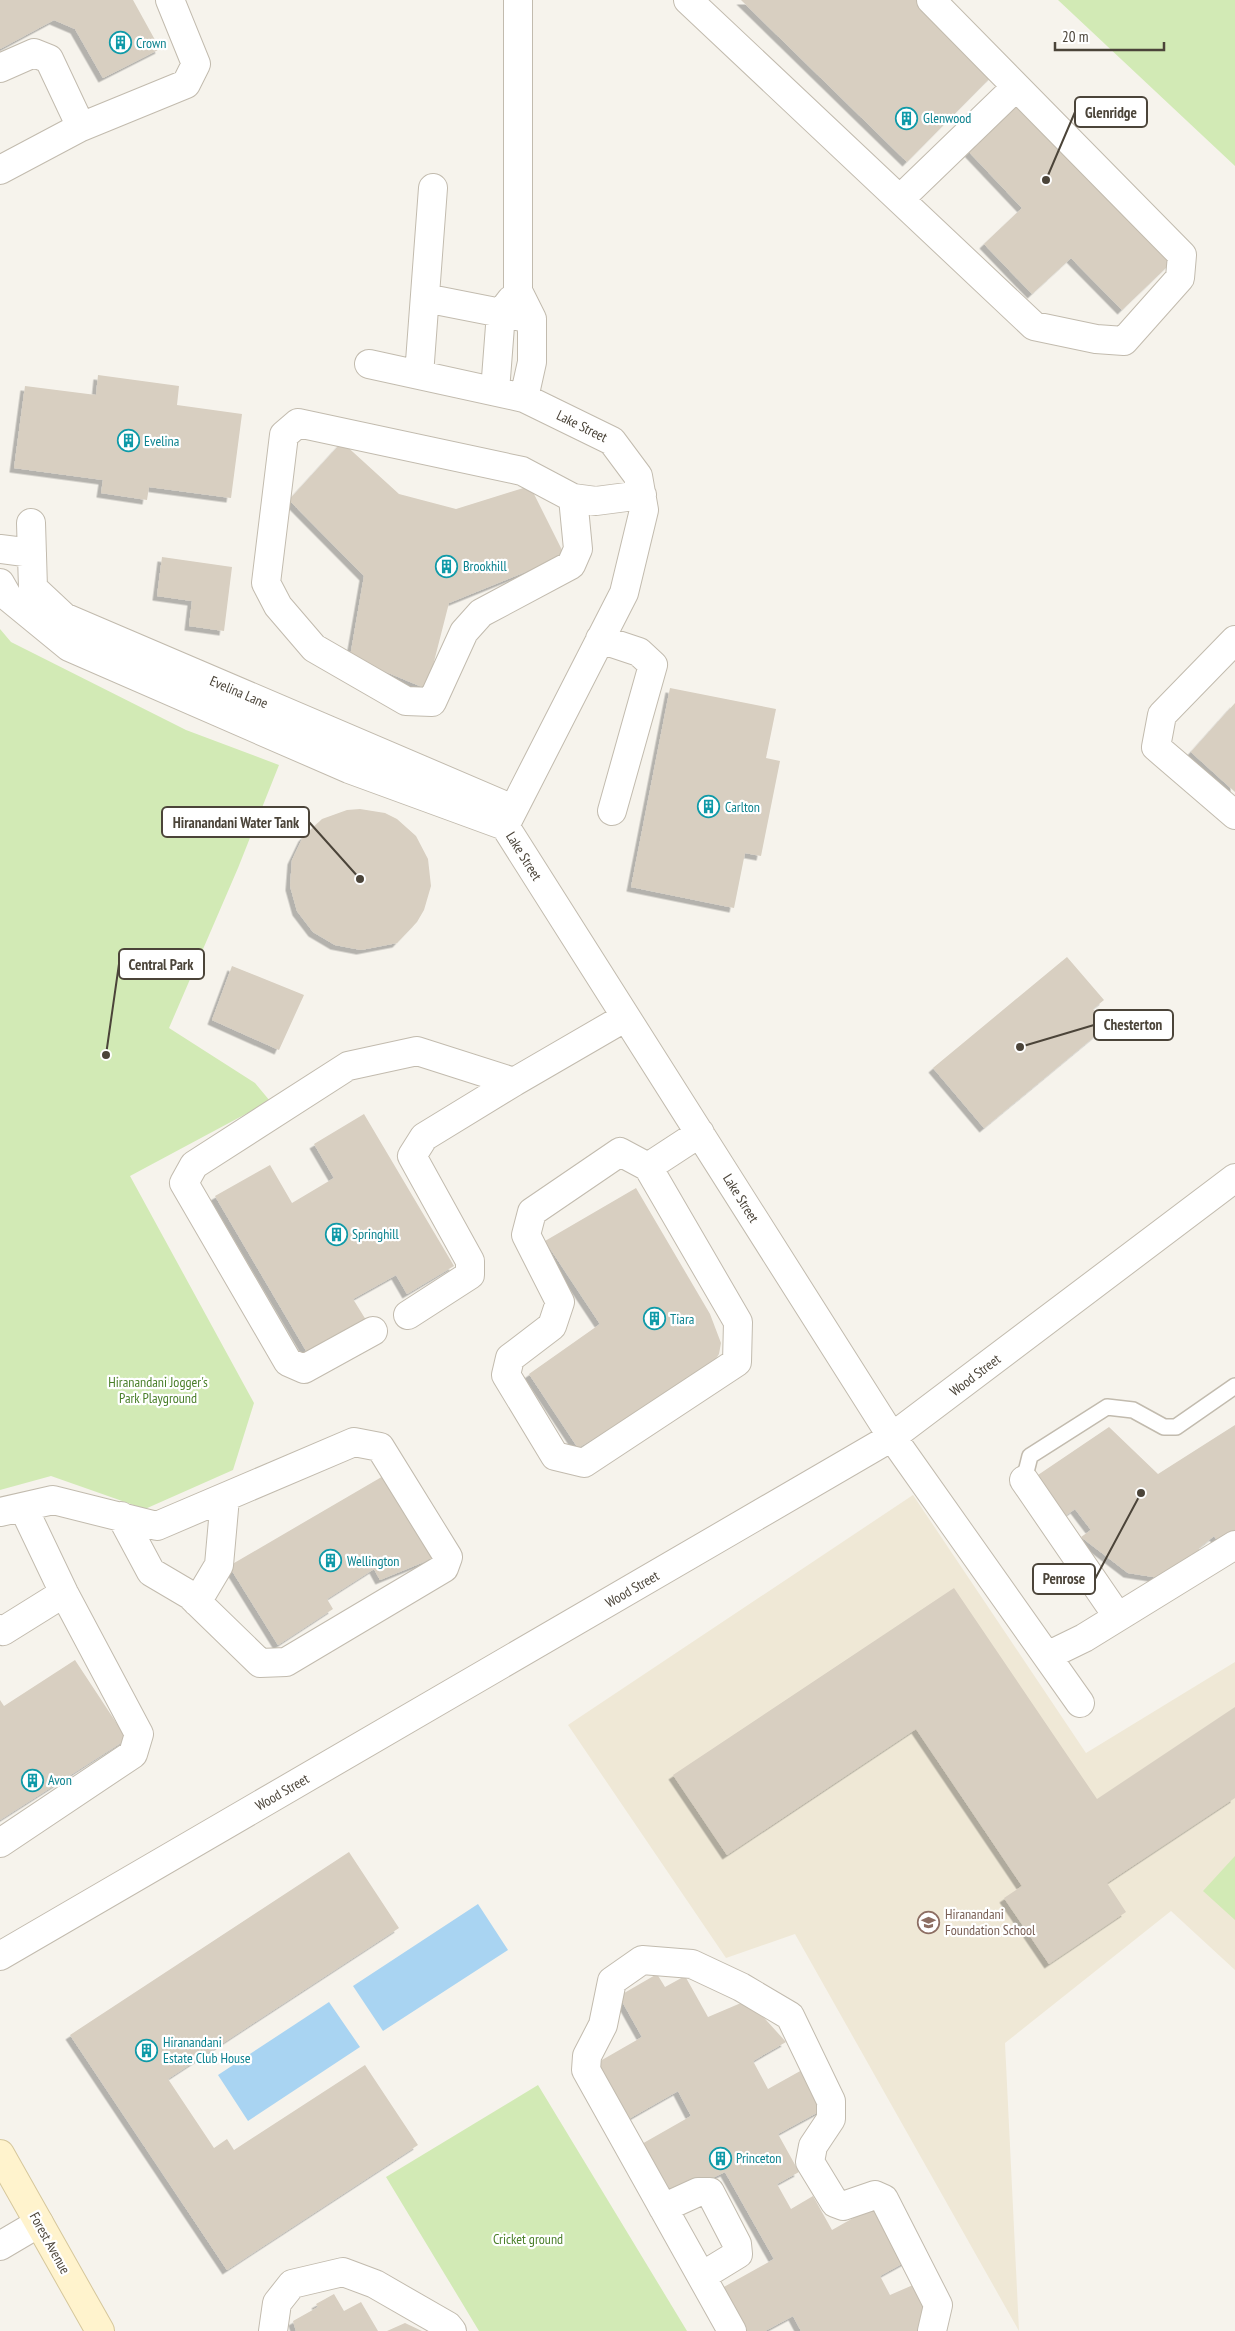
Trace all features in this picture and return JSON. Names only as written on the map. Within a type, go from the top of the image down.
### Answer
[{"type":"street","points":[[0,170],[81,127],[186,84],[196,64],[170,0]]},
{"type":"street","points":[[518,0],[518,290],[532,319],[532,362],[524,398]]},
{"type":"street","points":[[688,0],[1034,326],[1096,339],[1124,340],[1180,278],[1182,255],[931,0]]},
{"type":"street","points":[[0,68],[34,53],[49,59],[81,127]]},
{"type":"street","points":[[900,199],[1016,87]]},
{"type":"street","points":[[419,375],[433,188]]},
{"type":"street","points":[[495,391],[500,313],[518,290]]},
{"type":"street","points":[[424,298],[532,319]]},
{"type":"street","name":"Lake Street","points":[[369,364],[524,398],[612,441],[638,476],[644,510],[624,593],[509,817],[626,1017],[892,1437],[1080,1703]]},
{"type":"street","points":[[573,498],[578,549],[571,565],[481,613],[464,632],[432,702],[406,702],[314,648],[278,606],[266,583],[284,435],[298,423],[522,472],[573,498],[596,500],[642,495]]},
{"type":"street","name":"Evelina Lane","points":[[31,522],[33,588],[64,617],[349,732],[509,817]]},
{"type":"street","points":[[0,549],[32,553]]},
{"type":"street","points":[[0,583],[8,597],[69,647],[335,763],[509,817]]},
{"type":"street","points":[[600,639],[639,652],[653,665],[612,811]]},
{"type":"street","points":[[1235,640],[1162,715],[1156,747],[1235,815]]},
{"type":"street","points":[[335,763],[349,732]]},
{"type":"street","points":[[408,1315],[470,1275],[470,1261],[412,1156],[424,1137],[626,1017]]},
{"type":"street","points":[[373,1330],[304,1368],[288,1362],[184,1183],[194,1165],[348,1066],[417,1051],[514,1082]]},
{"type":"street","points":[[648,1167],[700,1134]]},
{"type":"street","points":[[620,1152],[648,1167],[738,1322],[737,1362],[584,1463],[555,1456],[506,1374],[510,1358],[552,1326],[560,1302],[526,1235],[532,1212],[620,1152]]},
{"type":"street","name":"Wood Street","points":[[0,1956],[892,1437],[1235,1178]]},
{"type":"street","points":[[0,1843],[134,1754],[139,1734],[64,1593],[11,1510],[53,1500],[121,1516],[157,1526],[354,1442],[380,1446],[448,1557],[444,1568],[286,1662],[260,1664],[190,1595],[151,1572],[121,1516]]},
{"type":"street","points":[[1024,1480],[1118,1617]]},
{"type":"street","points":[[197,1602],[219,1565],[225,1498]]},
{"type":"street","points":[[1047,1656],[1118,1617],[1235,1545]]},
{"type":"street","points":[[0,1629],[3,1631],[64,1593]]},
{"type":"street","points":[[732,2331],[586,2070],[587,2056],[603,2025],[612,1981],[642,1960],[692,1964],[741,1987],[790,2016],[831,2101],[831,2119],[813,2146],[810,2162],[835,2203],[843,2206],[875,2195],[884,2199],[938,2305],[932,2331]]},
{"type":"street","name":"Forest Avenue","points":[[0,2154],[100,2331]]},
{"type":"street","points":[[663,2208],[698,2192],[710,2192],[737,2244],[738,2254],[702,2276]]},
{"type":"street","points":[[0,2246],[39,2223]]},
{"type":"street","points":[[273,2331],[277,2303],[292,2284],[342,2272],[375,2284],[448,2326],[452,2331]]},
{"type":"lane","points":[[1024,1480],[1030,1456],[1107,1407],[1133,1410],[1164,1427],[1176,1427],[1235,1386]]},
{"type":"shaded area","name":"Hiranandani Foundation School","points":[[913,1495],[1086,1753],[1235,1662],[1235,1970],[1171,1911],[1005,2043],[1019,2331],[795,1934],[726,1958],[568,1725]]},
{"type":"green space","points":[[1058,0],[1235,0],[1235,166]]},
{"type":"green space","name":"Hiranandani Jogger's Park Playground","points":[[0,629],[11,642],[186,730],[279,765],[238,868],[169,1028],[255,1083],[270,1101],[130,1176],[254,1403],[233,1470],[145,1509],[51,1476],[0,1490]]},
{"type":"green space","points":[[1235,1856],[1235,1920],[1203,1891]]},
{"type":"green space","name":"Cricket ground","points":[[538,2085],[687,2331],[479,2331],[386,2177]]},
{"type":"water","points":[[478,1904],[508,1950],[383,2031],[353,1986]]},
{"type":"water","points":[[329,2002],[360,2047],[248,2121],[218,2075]]},
{"type":"building","name":"Crown","points":[[0,0],[133,0],[160,49],[103,78],[75,29],[54,20],[0,49]]},
{"type":"building","name":"Glenwood","points":[[741,0],[919,0],[994,74],[907,162]]},
{"type":"building","points":[[1021,102],[1173,261],[1122,310],[1071,258],[1032,294],[984,244],[1022,208],[969,152]]},
{"type":"building","name":"Evelina","points":[[98,375],[179,386],[177,405],[242,414],[231,498],[149,487],[147,500],[101,493],[103,480],[14,468],[25,386],[96,395]]},
{"type":"building","name":"Brookhill","points":[[342,442],[399,494],[456,509],[530,486],[565,556],[449,603],[427,689],[350,657],[364,576],[289,500]]},
{"type":"building","points":[[162,557],[232,567],[224,631],[189,626],[192,601],[157,596]]},
{"type":"building","name":"Carlton","points":[[670,688],[776,709],[766,758],[780,761],[761,856],[745,853],[734,908],[631,887]]},
{"type":"building","points":[[1235,703],[1235,792],[1191,752]]},
{"type":"building","points":[[360,809],[385,813],[397,819],[416,836],[428,859],[431,886],[424,910],[417,922],[397,943],[361,950],[335,945],[313,932],[297,911],[290,886],[292,860],[303,837],[322,819],[347,810]]},
{"type":"building","points":[[1067,957],[1104,1000],[1093,1009],[1107,1026],[984,1128],[933,1068]]},
{"type":"building","points":[[232,966],[304,995],[279,1050],[212,1020]]},
{"type":"building","name":"Springhill","points":[[364,1114],[454,1266],[407,1294],[396,1275],[353,1299],[366,1320],[308,1354],[215,1196],[270,1165],[292,1203],[334,1178],[314,1144]]},
{"type":"building","name":"Tiara","points":[[636,1188],[710,1314],[721,1343],[719,1354],[714,1362],[686,1383],[578,1448],[529,1374],[600,1324],[545,1241]]},
{"type":"building","points":[[1235,1425],[1235,1533],[1220,1544],[1214,1536],[1199,1548],[1202,1561],[1172,1580],[1128,1573],[1081,1537],[1091,1530],[1075,1509],[1065,1516],[1035,1477],[1109,1427],[1158,1474]]},
{"type":"building","name":"Wellington","points":[[385,1475],[436,1557],[380,1580],[374,1569],[327,1599],[333,1609],[278,1645],[229,1566]]},
{"type":"building","points":[[954,1588],[1097,1799],[1235,1707],[1235,1798],[1107,1883],[1126,1912],[1049,1964],[1004,1898],[1022,1886],[916,1729],[727,1855],[673,1775]]},
{"type":"building","name":"Avon","points":[[75,1660],[127,1739],[0,1820],[0,1700],[4,1706]]},
{"type":"building","name":"Hiranandani Estate Club House","points":[[349,1852],[399,1928],[168,2079],[214,2148],[227,2139],[234,2150],[365,2065],[418,2145],[227,2270],[70,2035]]},
{"type":"building","name":"Princeton","points":[[657,1974],[665,1987],[685,1976],[708,2017],[748,2000],[786,2042],[753,2061],[768,2089],[802,2070],[824,2109],[778,2134],[799,2172],[777,2184],[791,2209],[813,2196],[832,2230],[878,2204],[909,2260],[880,2276],[890,2295],[913,2285],[931,2321],[921,2331],[801,2331],[793,2316],[765,2331],[746,2331],[722,2288],[774,2259],[725,2172],[672,2197],[640,2145],[691,2116],[678,2091],[627,2120],[595,2064],[642,2037],[619,1996]]},
{"type":"building","points":[[334,2294],[344,2311],[361,2302],[378,2331],[296,2331],[293,2321],[318,2307],[316,2304]]},
{"type":"building","points":[[405,2323],[422,2331],[387,2331]]},
{"type":"place","name":"Crown","points":[[120,43]]},
{"type":"place","name":"Glenwood","points":[[907,118]]},
{"type":"place","name":"Glenridge","points":[[1046,180]]},
{"type":"place","name":"Evelina","points":[[128,441]]},
{"type":"place","name":"Brookhill","points":[[447,566]]},
{"type":"place","name":"Carlton","points":[[709,807]]},
{"type":"place","name":"Hiranandani Water Tank","points":[[360,879]]},
{"type":"place","name":"Chesterton","points":[[1020,1047]]},
{"type":"place","name":"Central Park","points":[[106,1055]]},
{"type":"place","name":"Springhill","points":[[336,1234]]},
{"type":"place","name":"Tiara","points":[[654,1319]]},
{"type":"place","name":"Penrose","points":[[1141,1493]]},
{"type":"place","name":"Wellington","points":[[331,1561]]},
{"type":"place","name":"Avon","points":[[32,1780]]},
{"type":"place","name":"Hiranandani Foundation School","points":[[929,1922]]},
{"type":"place","name":"Hiranandani Estate Club House","points":[[147,2050]]},
{"type":"place","name":"Princeton","points":[[720,2158]]}]
